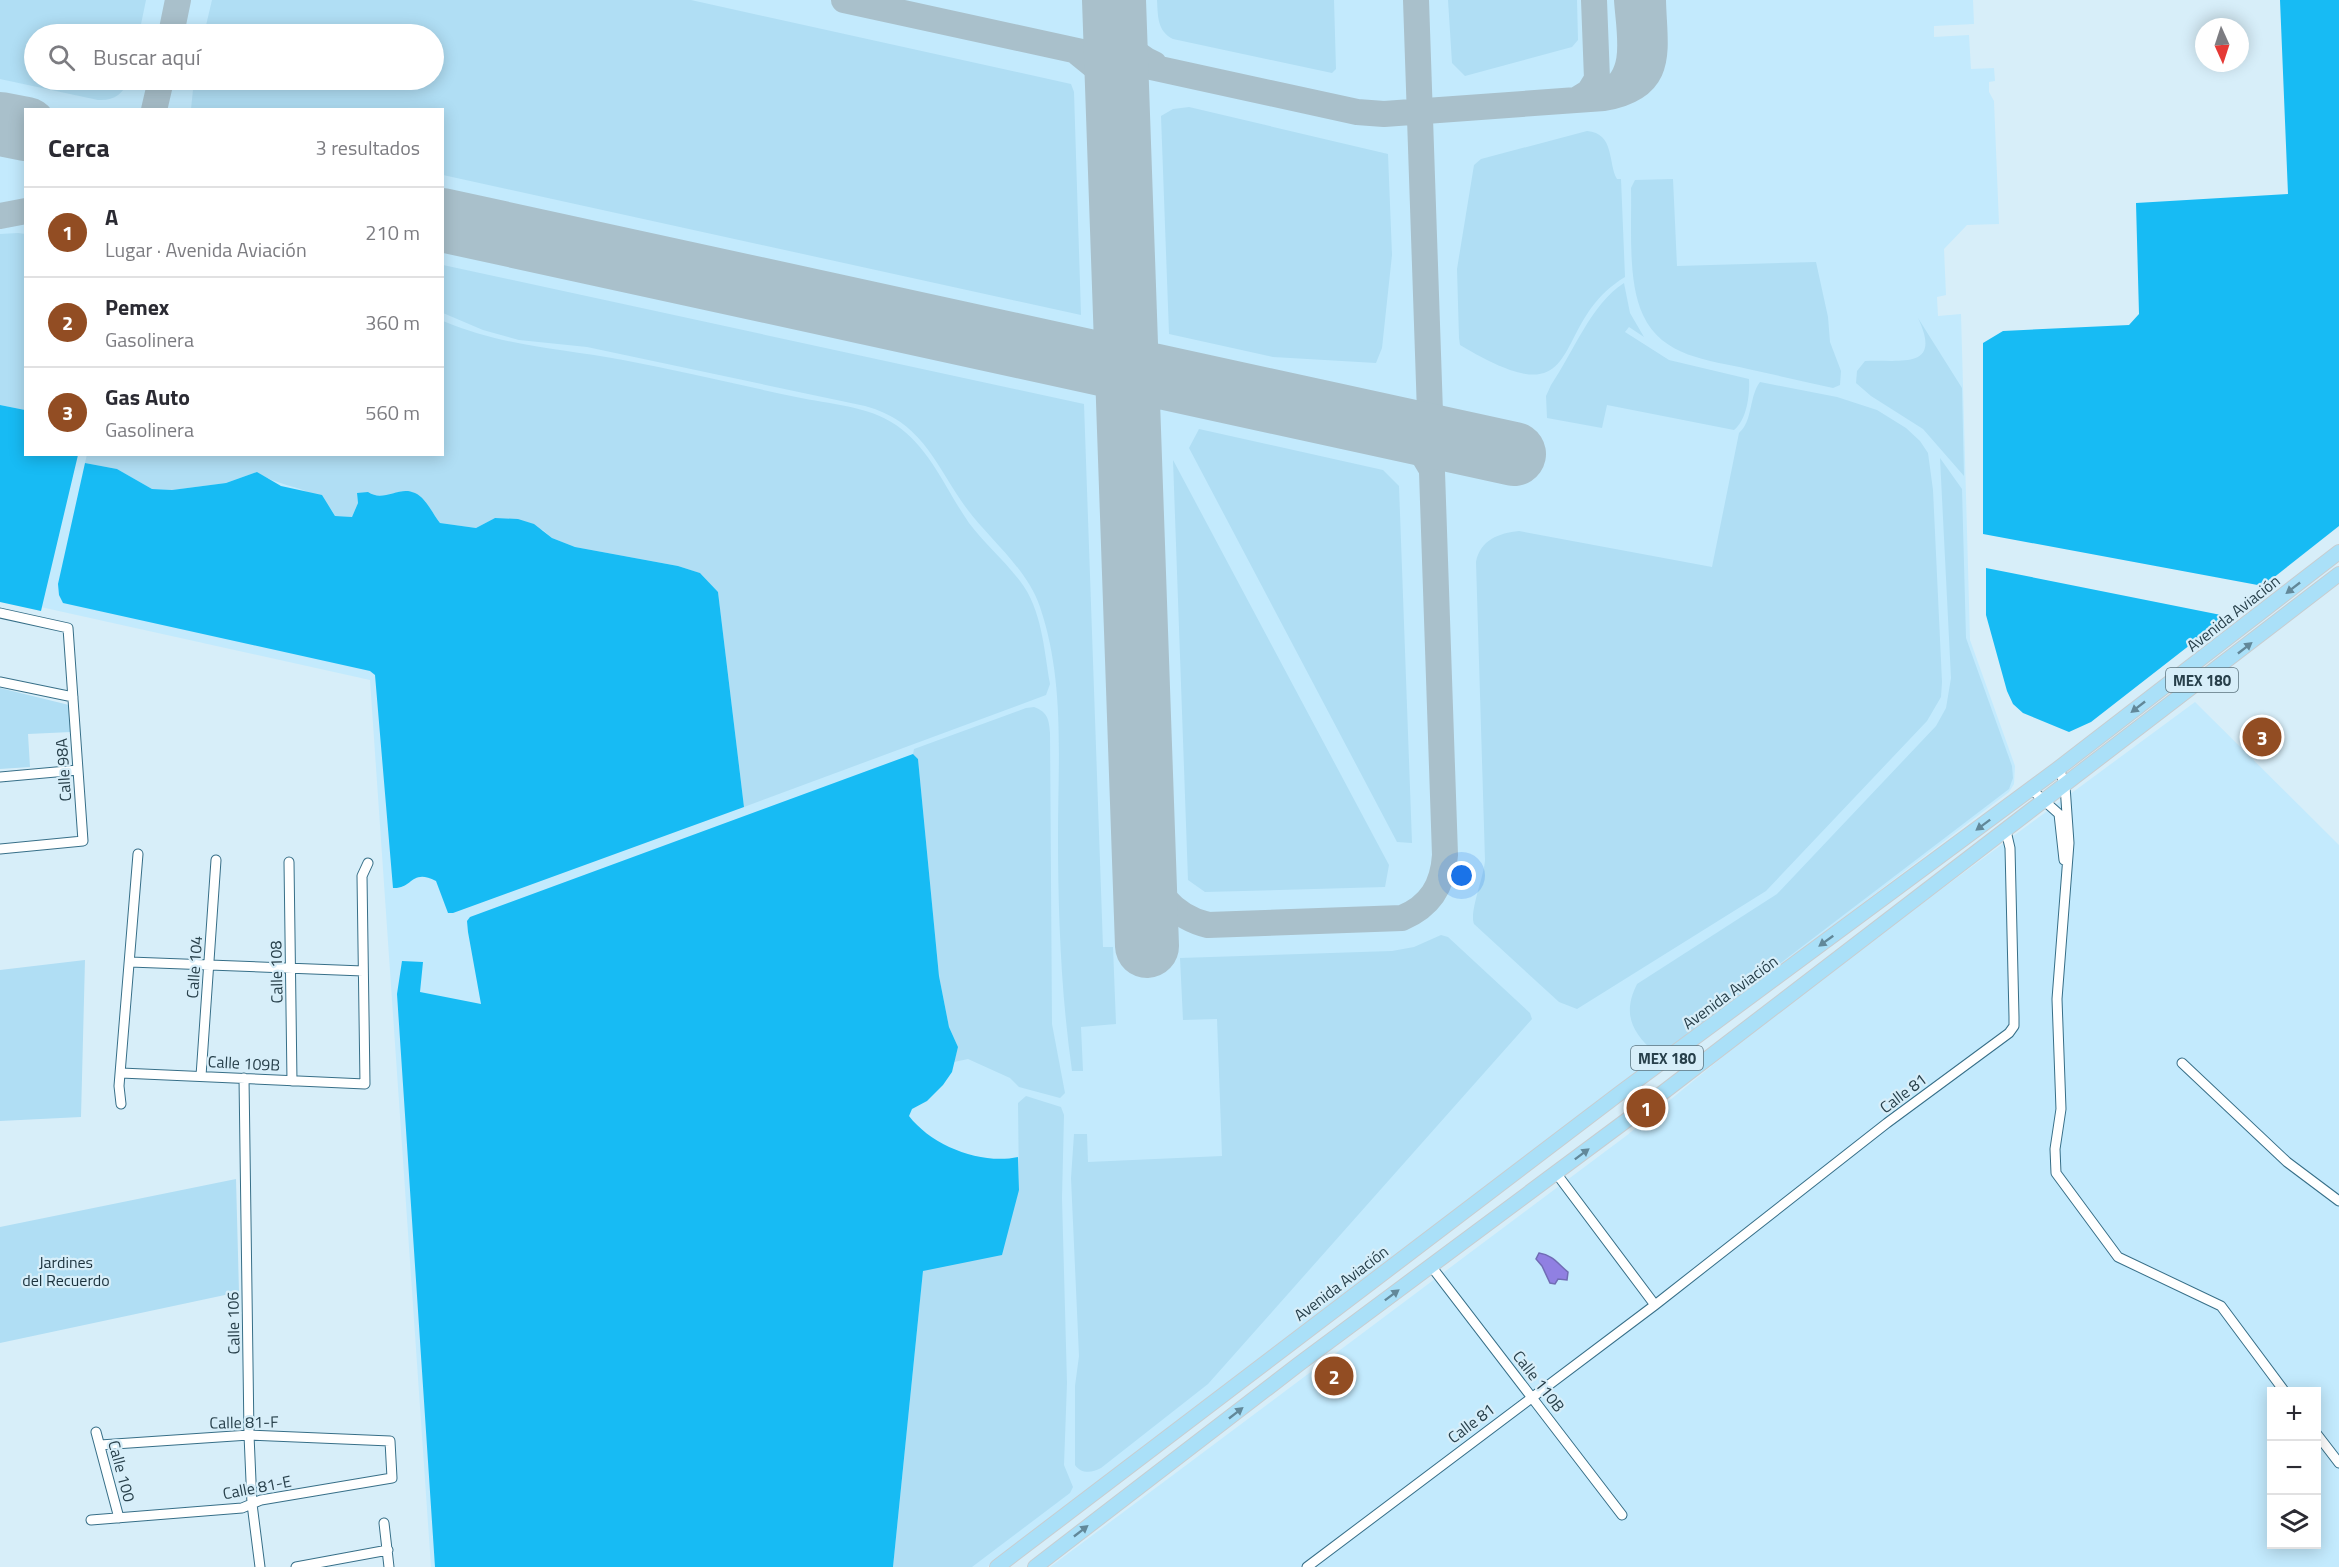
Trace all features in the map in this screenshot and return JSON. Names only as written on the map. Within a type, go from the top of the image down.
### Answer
[{"type":"main road","name":"Avenida Aviación","points":[[997,1567],[1602,1107],[2059,768],[2339,552]]},
{"type":"main road","name":"MEX 180","points":[[1035,1567],[2006,831],[2339,574]]},
{"type":"street","name":"Calle 98A","points":[[0,614],[68,628],[83,841],[0,849]]},
{"type":"street","points":[[0,682],[73,697]]},
{"type":"street","points":[[2059,768],[2065,786],[2069,843],[2057,999],[2061,1109],[2055,1149],[2056,1173],[2118,1257],[2221,1306],[2281,1387]]},
{"type":"street","points":[[0,777],[78,770]]},
{"type":"street","points":[[2031,789],[2059,814],[2066,871]]},
{"type":"street","name":"Calle 81","points":[[1307,1567],[1655,1305],[1887,1123],[2009,1033],[2014,1026],[2010,848],[2006,831]]},
{"type":"street","points":[[121,1104],[118,1086],[121,1073],[138,854]]},
{"type":"street","name":"Calle 104","points":[[201,1076],[216,860]]},
{"type":"street","name":"Calle 108","points":[[289,862],[292,1081]]},
{"type":"street","points":[[130,962],[363,971],[362,876],[368,863]]},
{"type":"street","name":"Calle 109B","points":[[121,1073],[365,1084],[363,971]]},
{"type":"street","points":[[2182,1063],[2287,1162],[2339,1201]]},
{"type":"street","name":"Calle 106","points":[[244,1078],[249,1435],[252,1504],[260,1567]]},
{"type":"street","points":[[1556,1173],[1655,1305]]},
{"type":"street","name":"Calle 110B","points":[[1431,1266],[1533,1396],[1622,1515]]},
{"type":"street","name":"Calle 100","points":[[96,1432],[119,1518]]},
{"type":"street","name":"Calle 81-F","points":[[100,1445],[249,1435],[390,1441],[392,1478]]},
{"type":"street","points":[[2321,1440],[2339,1463]]},
{"type":"street","name":"Calle 81-E","points":[[91,1520],[242,1508],[252,1504],[392,1478]]},
{"type":"street","points":[[384,1523],[389,1567]]},
{"type":"street","points":[[296,1567],[388,1550]]},
{"type":"shaded area","points":[[0,0],[1973,0],[1974,24],[1934,26],[1934,37],[1969,35],[1971,69],[1994,68],[1995,81],[1989,82],[1989,92],[1994,101],[1999,224],[1967,225],[1944,249],[1946,295],[1937,297],[1938,316],[1961,314],[1970,640],[2015,766],[2014,784],[2009,792],[987,1567],[431,1567],[370,680],[0,598]]},
{"type":"shaded area","points":[[2280,0],[2339,0],[2339,526],[2263,586],[1983,534],[1983,343],[2003,331],[2129,325],[2139,314],[2136,203],[2288,194]]},
{"type":"shaded area","points":[[0,405],[24,410],[24,456],[78,456],[41,611],[0,602]]},
{"type":"shaded area","points":[[85,463],[117,469],[152,489],[172,490],[226,483],[257,472],[281,486],[322,495],[335,516],[352,517],[358,503],[357,493],[368,492],[380,496],[409,491],[422,498],[440,523],[476,528],[495,518],[518,519],[534,524],[552,538],[575,547],[678,566],[700,573],[718,592],[744,807],[453,913],[448,913],[436,881],[422,877],[393,888],[375,675],[370,671],[63,603],[59,595],[58,584]]},
{"type":"shaded area","points":[[1986,568],[2221,615],[2222,620],[2091,722],[2069,732],[2023,713],[2013,704],[2007,691],[1986,615]]},
{"type":"shaded area","points":[[2195,702],[2339,845],[2339,1567],[1050,1567],[1626,1136],[1802,992]]},
{"type":"shaded area","points":[[913,754],[918,759],[939,976],[949,1027],[958,1047],[952,1072],[943,1085],[927,1101],[912,1109],[909,1116],[931,1136],[958,1151],[989,1158],[1018,1157],[1019,1190],[1002,1255],[923,1271],[893,1567],[435,1567],[397,994],[402,961],[423,962],[420,992],[481,1004],[468,932],[467,921],[470,917]]},
{"type":"shaded area","points":[[1539,1253],[1552,1258],[1568,1272],[1567,1280],[1558,1279],[1555,1284],[1550,1283],[1536,1259]]},
{"type":"green space","points":[[0,0],[146,0],[141,24],[24,24],[24,84],[0,79]]},
{"type":"green space","points":[[212,0],[691,0],[1071,84],[1074,92],[1081,315],[444,175],[444,108],[191,108],[193,90],[444,90],[444,24],[206,24]]},
{"type":"green space","points":[[1157,0],[1334,0],[1336,69],[1332,73],[1173,39],[1161,27]]},
{"type":"green space","points":[[1448,0],[1577,0],[1578,40],[1572,47],[1465,76],[1452,63]]},
{"type":"green space","points":[[51,90],[123,90],[113,98],[98,100]]},
{"type":"green space","points":[[1189,107],[1388,154],[1392,255],[1382,348],[1376,363],[1273,357],[1169,334],[1161,116],[1173,109]]},
{"type":"green space","points":[[1587,131],[1602,137],[1609,150],[1614,173],[1617,179],[1621,179],[1625,277],[1600,297],[1584,319],[1562,359],[1549,371],[1530,374],[1502,367],[1460,345],[1459,338],[1457,269],[1474,165],[1481,159]]},
{"type":"green space","points":[[1673,179],[1677,266],[1816,262],[1828,317],[1830,342],[1841,371],[1840,385],[1833,388],[1703,359],[1674,348],[1651,329],[1638,301],[1632,270],[1631,188],[1635,180]]},
{"type":"green space","points":[[0,234],[24,234],[24,410],[0,405]]},
{"type":"green space","points":[[444,265],[1084,404],[1103,947],[1113,947],[1116,1024],[1081,1027],[1083,1071],[1072,1071],[1063,983],[1058,865],[1057,692],[1048,635],[1034,592],[1025,578],[962,502],[923,444],[899,421],[865,406],[587,347],[519,340],[483,330],[444,313]]},
{"type":"green space","points":[[1624,283],[1630,313],[1644,337],[1629,327],[1625,332],[1669,360],[1749,379],[1745,413],[1734,430],[1607,405],[1602,428],[1547,418],[1546,396],[1551,385],[1592,316],[1612,292]]},
{"type":"green space","points":[[1918,318],[1962,388],[1964,476],[1923,429],[1871,396],[1856,383],[1857,371],[1865,361],[1914,359],[1921,354],[1925,347],[1924,335]]},
{"type":"green space","points":[[444,321],[510,342],[623,360],[848,406],[874,414],[896,425],[919,445],[969,523],[1020,581],[1038,617],[1050,684],[1046,695],[744,807],[718,592],[700,573],[678,566],[575,547],[552,538],[543,530],[495,518],[476,528],[440,523],[425,501],[402,491],[386,496],[357,494],[358,503],[352,517],[335,516],[329,506],[311,493],[267,478],[257,472],[226,483],[172,490],[152,489],[117,469],[85,463],[87,456],[444,456]]},
{"type":"green space","points":[[1760,382],[1837,397],[1877,410],[1906,428],[1920,441],[1928,453],[1933,490],[1941,697],[1927,721],[1766,891],[1577,1009],[1559,1002],[1474,924],[1473,911],[1485,860],[1476,562],[1478,554],[1492,539],[1519,531],[1712,567],[1739,433],[1747,422],[1754,394]]},
{"type":"green space","points":[[1199,429],[1383,470],[1399,486],[1412,843],[1397,842],[1189,448]]},
{"type":"green space","points":[[1940,458],[1962,489],[1966,638],[2012,766],[2013,778],[2009,789],[1669,1048],[1659,1054],[1654,1052],[1640,1037],[1632,1022],[1630,1004],[1637,984],[1777,894],[1936,726],[1946,708],[1951,678]]},
{"type":"green space","points":[[1173,460],[1389,865],[1385,887],[1205,892],[1188,880]]},
{"type":"green space","points":[[0,688],[69,705],[71,732],[28,734],[30,767],[0,769]]},
{"type":"green space","points":[[1034,707],[1047,717],[1050,733],[1052,1024],[1065,1093],[1060,1098],[1019,1087],[1010,1078],[968,1059],[954,1062],[958,1047],[949,1027],[939,976],[918,759],[913,754],[914,749]]},
{"type":"green space","points":[[1441,935],[1448,937],[1530,1013],[1532,1019],[1208,1384],[1101,1468],[1090,1472],[1080,1470],[1075,1465],[1075,1386],[1079,1356],[1071,1178],[1074,1134],[1087,1134],[1088,1162],[1222,1156],[1217,1019],[1183,1020],[1180,958],[1392,951],[1414,947]]},
{"type":"green space","points":[[85,960],[81,1117],[0,1121],[0,970]]},
{"type":"green space","points":[[1026,1096],[1061,1107],[1064,1115],[1062,1198],[1067,1383],[1064,1465],[1073,1487],[1070,1493],[972,1567],[893,1567],[923,1271],[1019,1190],[1018,1103]]},
{"type":"green space","name":"Jardines del Recuerdo","points":[[236,1179],[239,1292],[0,1343],[0,1227]]},
{"type":"taxiway","points":[[173,24],[178,0]]},
{"type":"taxiway","points":[[844,0],[1357,112],[1384,114],[1604,98],[1624,93],[1638,85],[1647,75],[1652,63],[1655,50],[1653,0]]},
{"type":"taxiway","points":[[1143,855],[1152,879],[1165,899],[1184,915],[1208,925],[1402,918],[1428,901],[1442,876],[1445,855],[1416,0]]},
{"type":"taxiway","points":[[1576,100],[1589,92],[1597,79],[1594,0]]},
{"type":"taxiway","points":[[1607,93],[1624,76],[1628,64],[1630,39],[1627,0]]},
{"type":"taxiway","points":[[1115,12],[1120,29],[1128,43],[1139,55],[1154,64]]},
{"type":"taxiway","points":[[1078,53],[1105,75],[1118,103]]},
{"type":"taxiway","points":[[154,108],[159,90]]},
{"type":"taxiway","points":[[0,216],[24,211]]},
{"type":"taxiway","points":[[1385,426],[1416,443],[1431,468]]},
{"type":"runway","points":[[1114,0],[1147,946]]},
{"type":"runway","points":[[0,124],[24,129]]},
{"type":"runway","points":[[444,220],[1514,454]]},
{"type":"place","name":"Gas Auto","points":[[2262,737]]},
{"type":"place","name":"A","points":[[1646,1108]]},
{"type":"place","name":"Pemex","points":[[1334,1376]]}]
